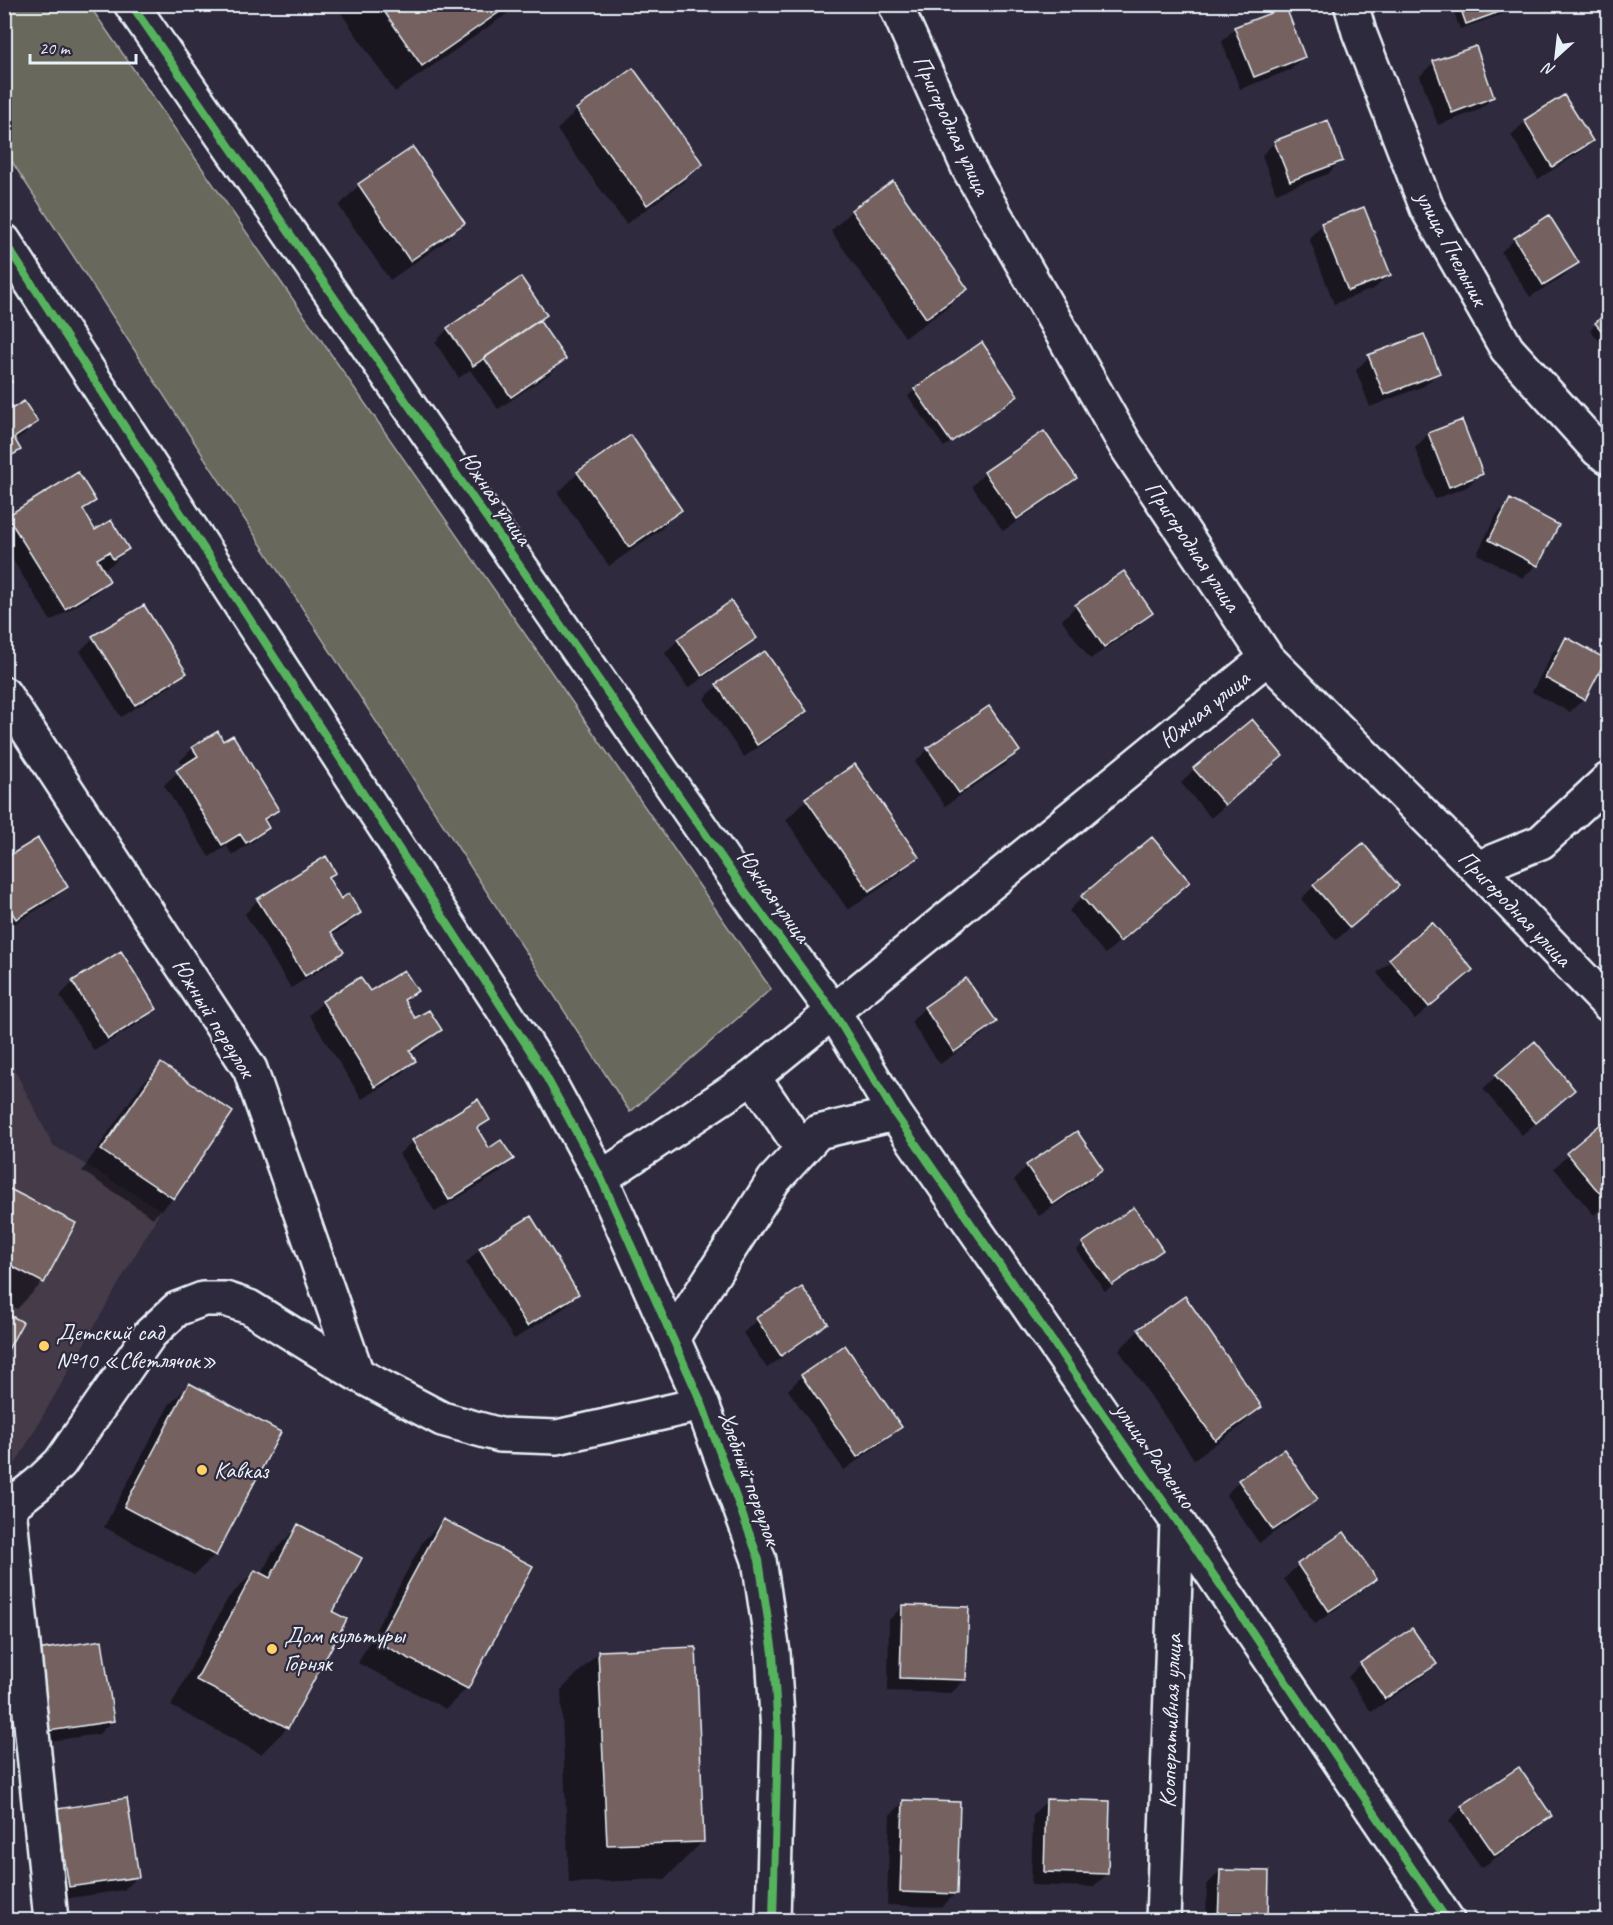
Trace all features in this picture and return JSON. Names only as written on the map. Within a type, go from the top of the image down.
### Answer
[{"type":"street","name":"Южная улица","points":[[131,4],[728,867],[833,1011]]},
{"type":"street","name":"Пригородная улица","points":[[895,4],[969,169],[1126,446],[1267,658],[1477,868],[1608,1004]]},
{"type":"street","name":"улица Пчельник","points":[[1351,4],[1359,32],[1426,208],[1507,349],[1598,450],[1608,457]]},
{"type":"street","points":[[4,241],[542,1069],[601,1178]]},
{"type":"street","name":"Южная улица","points":[[601,1178],[753,1077],[1267,658]]},
{"type":"street","name":"Южный переулок","points":[[4,694],[250,1069],[357,1374]]},
{"type":"street","points":[[1477,868],[1541,842],[1608,780]]},
{"type":"street","name":"улица Радченко","points":[[833,1011],[895,1114],[1177,1521],[1447,1920]]},
{"type":"street","points":[[753,1077],[802,1149]]},
{"type":"street","points":[[673,1337],[774,1180],[818,1132],[895,1114]]},
{"type":"street","name":"Хлебный переулок","points":[[601,1178],[702,1404],[759,1560],[773,1653],[778,1732],[773,1920]]},
{"type":"street","points":[[51,1920],[7,1507],[38,1484],[60,1462],[150,1334],[177,1309],[203,1299],[225,1299],[249,1307],[357,1374],[442,1419],[500,1435],[557,1437],[702,1404]]},
{"type":"street","name":"Кооперативная улица","points":[[1163,1920],[1177,1521]]},
{"type":"shaded area","name":"Детский сад №10 «Светлячок»","points":[[5,1051],[53,1145],[161,1210],[5,1482]]},
{"type":"green space","points":[[5,4],[89,5],[771,989],[630,1112],[5,151]]},
{"type":"building","points":[[379,4],[511,4],[422,66]]},
{"type":"building","points":[[1459,4],[1521,4],[1466,24]]},
{"type":"building","points":[[1286,7],[1305,57],[1254,77],[1234,27]]},
{"type":"building","points":[[1476,46],[1494,97],[1452,113],[1433,61]]},
{"type":"building","points":[[633,68],[703,164],[647,205],[576,109]]},
{"type":"building","points":[[1564,95],[1593,141],[1552,167],[1524,120]]},
{"type":"building","points":[[1328,120],[1343,161],[1290,181],[1274,141]]},
{"type":"building","points":[[413,147],[465,223],[410,261],[358,184]]},
{"type":"building","points":[[893,181],[968,289],[926,318],[851,210]]},
{"type":"building","points":[[1364,207],[1391,275],[1348,291],[1321,223]]},
{"type":"building","points":[[1549,215],[1579,263],[1543,285],[1514,238]]},
{"type":"building","points":[[521,277],[547,315],[473,366],[447,328]]},
{"type":"building","points":[[1608,311],[1608,338],[1595,323]]},
{"type":"building","points":[[539,320],[566,359],[511,397],[484,358]]},
{"type":"building","points":[[1424,334],[1440,373],[1384,395],[1368,355]]},
{"type":"building","points":[[982,342],[1018,396],[951,442],[914,389]]},
{"type":"building","points":[[4,370],[12,382],[4,387]]},
{"type":"building","points":[[4,394],[13,408],[24,401],[38,422],[14,438],[21,450],[4,460]]},
{"type":"building","points":[[1462,420],[1483,474],[1449,487],[1428,433]]},
{"type":"building","points":[[1044,431],[1077,478],[1017,519],[984,472]]},
{"type":"building","points":[[631,435],[682,510],[629,547],[577,472]]},
{"type":"building","points":[[78,472],[96,501],[83,509],[95,530],[111,520],[129,549],[113,559],[109,552],[97,559],[110,581],[65,609],[7,516]]},
{"type":"building","points":[[1510,499],[1559,525],[1538,566],[1489,540]]},
{"type":"building","points":[[1124,571],[1153,613],[1104,647],[1075,605]]},
{"type":"building","points":[[731,601],[757,638],[702,676],[677,639]]},
{"type":"building","points":[[144,605],[187,673],[135,705],[92,636]]},
{"type":"building","points":[[1566,637],[1606,659],[1585,700],[1545,678]]},
{"type":"building","points":[[765,651],[807,711],[757,745],[716,684]]},
{"type":"building","points":[[989,706],[1020,751],[959,793],[927,748]]},
{"type":"building","points":[[1252,719],[1283,756],[1225,805],[1193,768]]},
{"type":"building","points":[[218,731],[223,741],[233,735],[279,810],[264,819],[269,828],[246,843],[240,834],[222,845],[176,770],[198,756],[192,747]]},
{"type":"building","points":[[855,764],[919,857],[869,891],[805,798]]},
{"type":"building","points":[[1152,837],[1190,882],[1120,942],[1081,896]]},
{"type":"building","points":[[38,838],[68,887],[16,919],[4,900],[4,859]]},
{"type":"building","points":[[1363,843],[1399,886],[1350,928],[1313,885]]},
{"type":"building","points":[[326,856],[336,873],[328,877],[341,899],[349,893],[361,913],[331,932],[344,952],[305,976],[257,899]]},
{"type":"building","points":[[1432,922],[1473,970],[1429,1007],[1389,959]]},
{"type":"building","points":[[121,951],[157,1009],[108,1039],[72,981]]},
{"type":"building","points":[[404,970],[418,991],[404,1000],[415,1018],[429,1010],[442,1030],[410,1051],[416,1061],[375,1087],[322,1001],[360,977],[370,991]]},
{"type":"building","points":[[966,978],[997,1022],[954,1052],[924,1007]]},
{"type":"building","points":[[1535,1041],[1575,1090],[1536,1123],[1495,1075]]},
{"type":"building","points":[[161,1063],[233,1112],[174,1199],[101,1150]]},
{"type":"building","points":[[478,1099],[490,1120],[477,1128],[489,1148],[501,1140],[514,1159],[449,1200],[412,1140]]},
{"type":"building","points":[[1608,1118],[1608,1203],[1566,1153]]},
{"type":"building","points":[[1077,1131],[1103,1169],[1053,1204],[1026,1165]]},
{"type":"building","points":[[6,1187],[76,1223],[44,1283],[4,1262],[4,1190]]},
{"type":"building","points":[[1134,1207],[1163,1250],[1112,1285],[1082,1243]]},
{"type":"building","points":[[531,1216],[579,1294],[527,1326],[479,1248]]},
{"type":"building","points":[[802,1287],[828,1323],[781,1356],[756,1318]]},
{"type":"building","points":[[1185,1296],[1262,1407],[1215,1440],[1138,1329]]},
{"type":"building","points":[[4,1312],[23,1322],[4,1357]]},
{"type":"building","points":[[845,1345],[902,1427],[857,1457],[801,1375]]},
{"type":"building","name":"Кавказ","points":[[189,1383],[281,1432],[216,1556],[124,1507]]},
{"type":"building","points":[[1284,1449],[1318,1499],[1273,1530],[1238,1480]]},
{"type":"building","points":[[443,1519],[533,1566],[468,1689],[377,1642]]},
{"type":"building","name":"Дом культуры Горняк","points":[[298,1524],[362,1558],[333,1612],[347,1619],[288,1728],[196,1680],[255,1570],[270,1578]]},
{"type":"building","points":[[1344,1532],[1377,1579],[1329,1611],[1297,1564]]},
{"type":"building","points":[[902,1605],[969,1607],[966,1680],[900,1678]]},
{"type":"building","points":[[1412,1628],[1437,1664],[1385,1699],[1360,1663]]},
{"type":"building","points":[[102,1640],[114,1721],[49,1731],[37,1650]]},
{"type":"building","points":[[696,1647],[704,1842],[607,1845],[598,1651]]},
{"type":"building","points":[[1519,1767],[1552,1816],[1495,1855],[1461,1806]]},
{"type":"building","points":[[127,1798],[139,1877],[69,1887],[57,1809]]},
{"type":"building","points":[[1046,1799],[1110,1801],[1108,1874],[1044,1872]]},
{"type":"building","points":[[903,1800],[960,1802],[957,1894],[900,1892]]},
{"type":"building","points":[[1220,1870],[1269,1871],[1268,1920],[1218,1920]]},
{"type":"cycle path","points":[[131,4],[742,887],[833,1011],[895,1114],[1177,1521],[1447,1920]]},
{"type":"cycle path","points":[[4,241],[542,1069],[601,1178],[702,1404],[759,1560],[773,1653],[778,1732],[773,1920]]},
{"type":"place","name":"Детский сад №10 «Светлячок»","points":[[44,1346]]},
{"type":"place","name":"Кавказ","points":[[202,1470]]},
{"type":"place","name":"Дом культуры Горняк","points":[[272,1649]]}]
